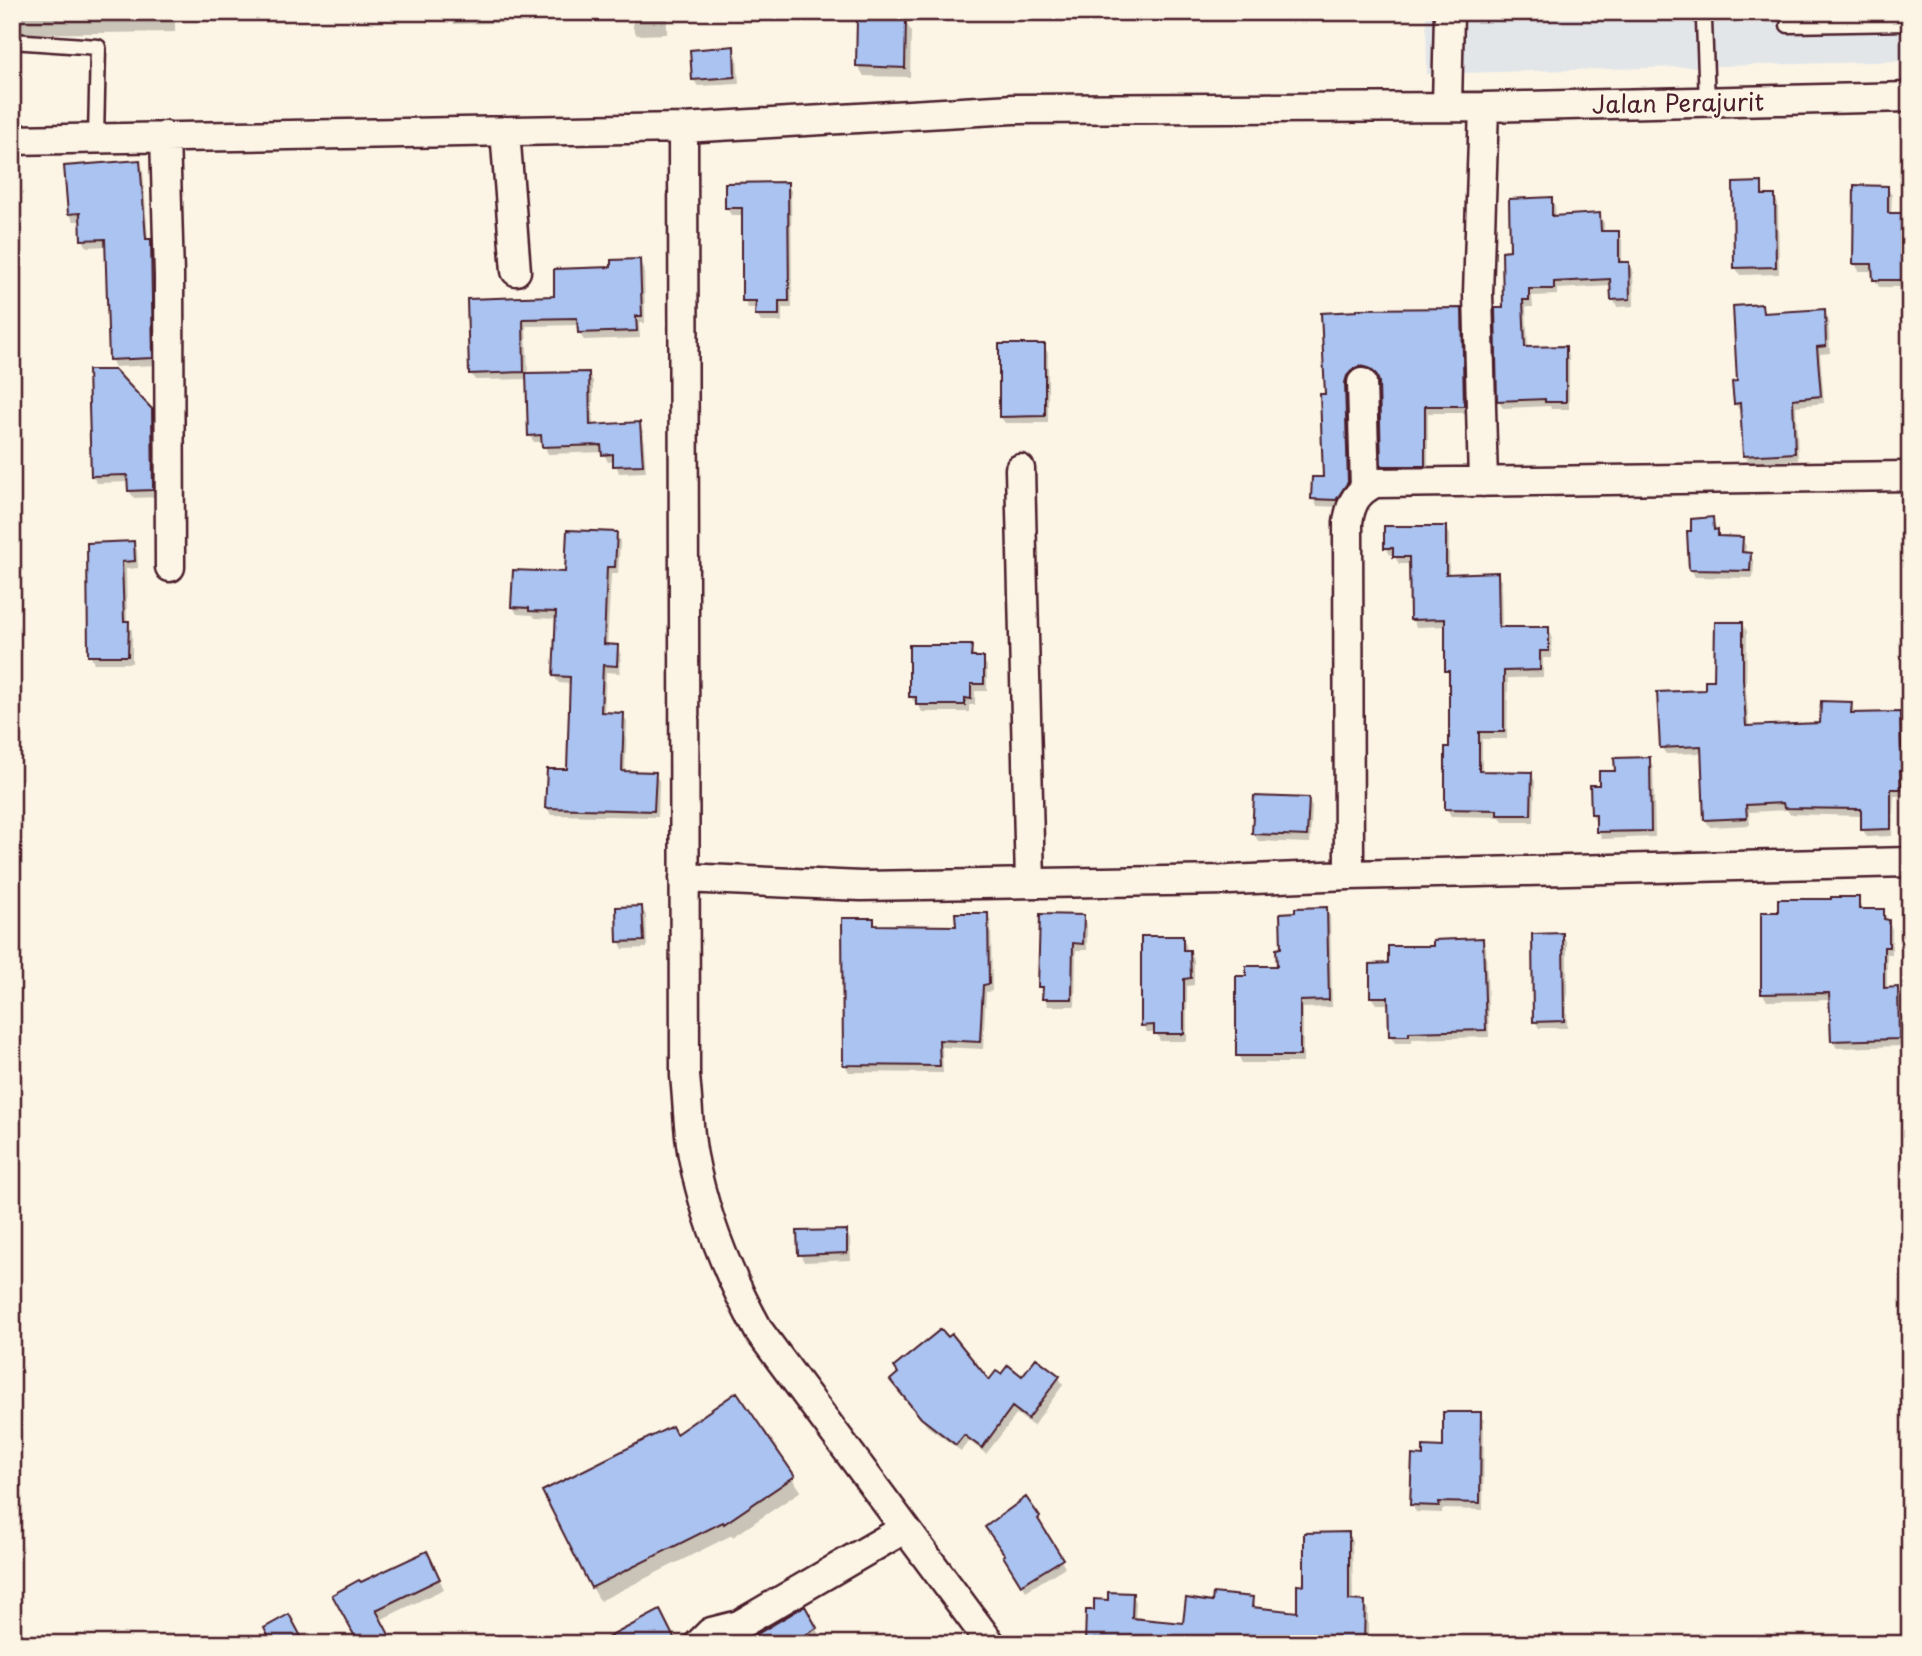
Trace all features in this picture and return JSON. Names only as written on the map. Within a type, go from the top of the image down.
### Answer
[{"type":"street","points":[[1447,106],[1449,12]]},
{"type":"street","name":"Jalan Perajurit","points":[[12,140],[683,128],[1013,109],[1484,107],[1910,97]]},
{"type":"street","points":[[1483,482],[1478,294],[1484,107]]},
{"type":"street","points":[[683,128],[685,1076],[693,1154],[719,1252],[760,1331],[991,1644]]},
{"type":"street","points":[[505,131],[516,271]]},
{"type":"street","points":[[165,136],[169,276],[170,567]]},
{"type":"street","points":[[1362,383],[1366,488]]},
{"type":"street","points":[[1020,469],[1030,883]]},
{"type":"street","points":[[1349,875],[1348,522],[1355,497],[1366,488],[1375,483],[1910,476]]},
{"type":"street","points":[[684,878],[861,886],[1910,862]]},
{"type":"street","points":[[699,1644],[711,1632],[739,1625],[904,1529]]},
{"type":"lane","points":[[1699,12],[1704,21],[1707,102]]},
{"type":"lane","points":[[1788,25],[1910,23]]},
{"type":"lane","points":[[12,41],[98,47],[96,138]]},
{"type":"shaded area","points":[[1426,12],[1910,12],[1910,61],[1427,74]]},
{"type":"building","points":[[857,18],[906,19],[905,68],[856,66]]},
{"type":"building","points":[[734,46],[735,77],[692,80],[690,50]]},
{"type":"building","points":[[140,160],[146,239],[151,239],[153,358],[109,360],[105,239],[81,240],[80,213],[68,214],[64,166]]},
{"type":"building","points":[[788,182],[789,301],[779,301],[779,315],[755,315],[756,301],[742,301],[742,208],[725,208],[725,183]]},
{"type":"building","points":[[1762,182],[1762,195],[1775,195],[1776,267],[1734,268],[1733,183]]},
{"type":"building","points":[[1854,185],[1888,186],[1888,213],[1910,213],[1910,280],[1873,280],[1872,264],[1853,264]]},
{"type":"building","points":[[1552,197],[1552,216],[1600,213],[1601,231],[1619,231],[1619,262],[1629,262],[1630,299],[1611,300],[1610,279],[1554,282],[1554,289],[1529,289],[1529,300],[1523,300],[1525,347],[1566,346],[1566,402],[1545,402],[1545,399],[1497,401],[1495,308],[1503,308],[1502,251],[1510,250],[1509,199]]},
{"type":"building","points":[[640,259],[642,316],[636,316],[637,331],[578,333],[577,318],[523,319],[524,372],[469,374],[467,299],[554,296],[554,269],[611,267],[611,260]]},
{"type":"building","points":[[1762,304],[1763,313],[1825,309],[1826,346],[1817,347],[1821,396],[1793,399],[1795,453],[1743,456],[1740,403],[1734,404],[1732,382],[1737,381],[1733,306]]},
{"type":"building","points":[[1462,308],[1464,406],[1425,406],[1425,466],[1381,466],[1379,382],[1376,374],[1361,366],[1353,369],[1345,383],[1348,482],[1336,500],[1311,499],[1312,477],[1323,477],[1320,394],[1325,394],[1321,313],[1357,309]]},
{"type":"building","points":[[999,344],[1045,344],[1045,416],[999,417]]},
{"type":"building","points":[[88,370],[115,370],[152,409],[153,490],[128,491],[127,475],[91,476]]},
{"type":"building","points":[[589,372],[590,425],[640,422],[643,465],[613,466],[613,454],[602,455],[601,445],[542,447],[541,435],[528,436],[526,373]]},
{"type":"building","points":[[1713,517],[1714,530],[1718,529],[1718,536],[1743,537],[1742,552],[1751,553],[1750,571],[1689,570],[1687,531],[1691,531],[1691,519]]},
{"type":"building","points":[[1384,526],[1446,526],[1446,574],[1498,572],[1499,627],[1549,627],[1549,651],[1540,651],[1540,670],[1504,671],[1504,732],[1479,732],[1479,771],[1532,772],[1531,815],[1497,815],[1497,810],[1445,809],[1445,747],[1449,747],[1449,671],[1445,671],[1445,619],[1410,620],[1409,557],[1393,557],[1393,548],[1384,548]]},
{"type":"building","points":[[567,530],[617,532],[615,567],[607,567],[604,644],[618,645],[617,666],[603,665],[601,712],[624,713],[622,771],[656,772],[654,811],[545,808],[547,769],[567,769],[570,677],[553,676],[556,612],[511,607],[513,570],[565,572]]},
{"type":"building","points":[[134,541],[135,561],[122,562],[124,621],[129,621],[128,656],[88,656],[87,543]]},
{"type":"building","points":[[1715,622],[1743,622],[1746,726],[1820,723],[1821,701],[1852,702],[1851,713],[1900,712],[1901,748],[1908,748],[1908,771],[1900,771],[1901,789],[1891,789],[1891,829],[1861,830],[1861,809],[1784,808],[1783,803],[1746,805],[1747,818],[1704,820],[1701,746],[1660,748],[1657,692],[1705,690],[1705,680],[1714,680]]},
{"type":"building","points":[[909,645],[972,645],[971,657],[984,657],[984,684],[971,684],[971,699],[965,698],[965,705],[916,705],[916,697],[909,697]]},
{"type":"building","points":[[1650,757],[1651,831],[1596,832],[1596,814],[1591,814],[1590,785],[1599,785],[1599,771],[1615,771],[1614,758]]},
{"type":"building","points":[[1254,796],[1309,798],[1307,836],[1252,834]]},
{"type":"building","points":[[1859,897],[1859,909],[1884,909],[1884,919],[1889,920],[1889,947],[1884,947],[1884,988],[1898,987],[1899,1039],[1831,1041],[1829,993],[1761,994],[1761,912],[1778,912],[1778,899]]},
{"type":"building","points":[[642,906],[644,941],[617,942],[616,907]]},
{"type":"building","points":[[1327,907],[1329,1000],[1300,1001],[1300,1056],[1236,1056],[1236,976],[1246,976],[1246,966],[1277,966],[1276,949],[1281,948],[1280,913],[1295,912],[1295,908]]},
{"type":"building","points":[[955,913],[988,913],[989,984],[983,985],[980,1042],[939,1040],[940,1066],[843,1065],[842,918],[874,918],[874,925],[956,926]]},
{"type":"building","points":[[1040,914],[1084,915],[1083,944],[1073,943],[1072,999],[1042,999],[1043,987],[1038,987]]},
{"type":"building","points":[[1563,933],[1564,1021],[1533,1022],[1532,934]]},
{"type":"building","points":[[1141,936],[1183,936],[1183,950],[1190,950],[1191,978],[1184,979],[1184,1034],[1154,1034],[1154,1025],[1141,1026]]},
{"type":"building","points":[[1483,938],[1486,1030],[1409,1032],[1409,1036],[1389,1036],[1388,997],[1370,997],[1370,964],[1388,963],[1388,946],[1433,946],[1433,940]]},
{"type":"building","points":[[847,1230],[847,1253],[798,1255],[797,1231]]},
{"type":"building","points":[[941,1329],[948,1337],[952,1334],[989,1380],[996,1371],[1001,1374],[1008,1365],[1022,1376],[1036,1358],[1060,1376],[1028,1419],[1012,1407],[982,1448],[964,1435],[956,1445],[921,1418],[890,1380],[898,1373],[894,1367]]},
{"type":"building","points":[[737,1392],[795,1476],[724,1524],[723,1522],[591,1588],[542,1491],[672,1426],[676,1434]]},
{"type":"building","points":[[1443,1412],[1481,1412],[1480,1503],[1439,1502],[1439,1506],[1410,1505],[1412,1455],[1423,1456],[1423,1446],[1443,1447]]},
{"type":"building","points":[[1026,1497],[1063,1559],[1021,1585],[1003,1556],[1005,1555],[985,1527]]},
{"type":"building","points":[[1349,1532],[1349,1600],[1365,1601],[1364,1644],[1281,1644],[1257,1641],[1257,1644],[1085,1644],[1086,1610],[1094,1610],[1094,1599],[1108,1600],[1108,1592],[1133,1593],[1132,1618],[1183,1623],[1186,1598],[1212,1602],[1213,1593],[1253,1597],[1252,1607],[1297,1612],[1297,1584],[1304,1585],[1304,1533]]},
{"type":"building","points":[[427,1551],[440,1579],[376,1610],[394,1644],[359,1644],[332,1595],[359,1580],[361,1582]]},
{"type":"building","points":[[805,1606],[817,1628],[790,1644],[733,1644],[747,1640]]},
{"type":"building","points":[[660,1610],[677,1644],[596,1644]]},
{"type":"building","points":[[289,1614],[305,1644],[272,1644],[264,1628]]}]
